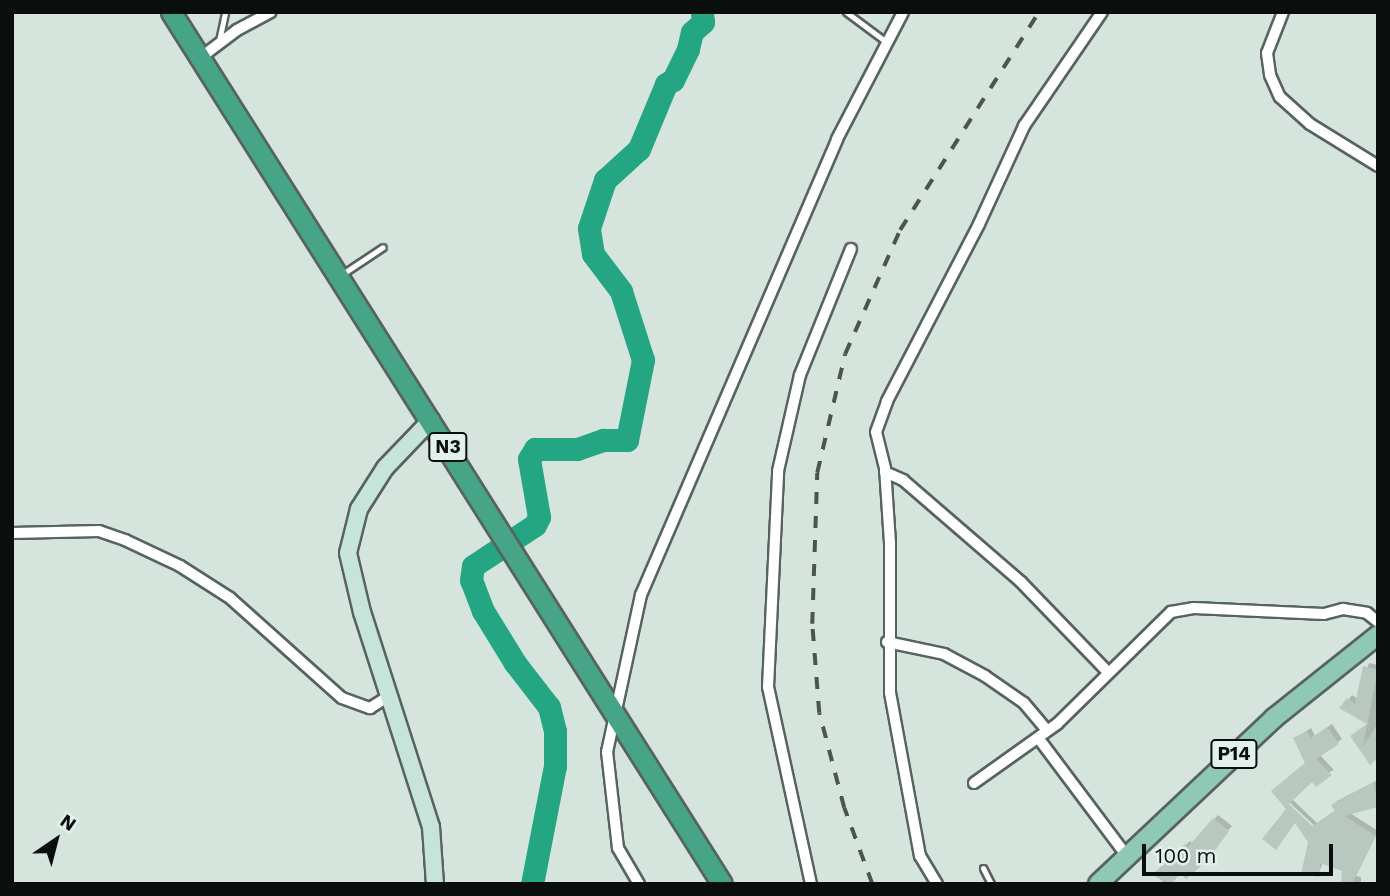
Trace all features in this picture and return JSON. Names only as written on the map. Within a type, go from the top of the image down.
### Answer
[{"type":"highway","name":"N3","points":[[172,12],[722,884]]},
{"type":"main road","points":[[431,420],[385,468],[351,528],[350,573],[431,827],[435,884]]},
{"type":"main road","name":"P14","points":[[1098,884],[1274,718],[1378,635]]},
{"type":"street","points":[[200,58],[271,12]]},
{"type":"street","points":[[639,884],[617,840],[607,766],[615,712],[653,562],[836,139],[885,41],[903,12]]},
{"type":"street","points":[[937,884],[920,856],[890,693],[887,642],[890,542],[885,472],[876,432],[887,401],[979,225],[1024,126],[1102,12]]},
{"type":"street","points":[[1283,12],[1267,53],[1269,75],[1280,97],[1310,124],[1378,166]]},
{"type":"street","points":[[811,884],[768,687],[778,471],[800,376],[851,249]]},
{"type":"street","points":[[885,472],[903,480],[1021,582],[1107,671]]},
{"type":"street","points":[[12,533],[99,531],[125,540],[180,566],[230,597],[342,698],[370,708],[389,696]]},
{"type":"street","points":[[974,783],[1039,739],[1046,729],[1057,724],[1159,620],[1194,608],[1324,614],[1343,609],[1367,613],[1378,622]]},
{"type":"street","points":[[887,642],[944,654],[985,676],[1024,703],[1046,729]]},
{"type":"street","points":[[1039,739],[1127,856]]},
{"type":"lane","points":[[219,44],[225,12]]},
{"type":"lane","points":[[846,12],[885,41]]},
{"type":"lane","points":[[339,277],[383,247]]},
{"type":"lane","points":[[983,868],[991,884]]},
{"type":"building","points":[[1363,666],[1378,670],[1363,746],[1378,724],[1378,758],[1370,765],[1350,736],[1367,724],[1339,708],[1347,698],[1355,704]]},
{"type":"building","points":[[1327,727],[1339,744],[1316,759],[1332,775],[1316,787],[1312,782],[1289,804],[1312,826],[1335,811],[1331,805],[1374,782],[1378,807],[1345,816],[1376,836],[1352,884],[1341,884],[1342,871],[1320,863],[1319,877],[1301,874],[1308,842],[1295,823],[1276,850],[1262,839],[1286,809],[1271,791],[1305,763],[1293,738],[1307,731],[1311,738]]},
{"type":"building","points":[[1213,818],[1229,831],[1208,860],[1186,879],[1180,873],[1172,884],[1152,875],[1185,844],[1188,847]]},
{"type":"waterway","points":[[532,884],[555,766],[555,731],[549,707],[515,663],[483,611],[471,580],[473,566],[535,525],[539,517],[529,459],[535,449],[577,449],[603,440],[627,440],[643,360],[621,291],[593,254],[589,228],[605,180],[639,149],[666,84],[673,80],[688,49],[692,32],[703,22],[702,12]]},
{"type":"railway","points":[[872,884],[844,808],[819,713],[812,624],[817,473],[845,354],[900,230],[1039,12]]}]
